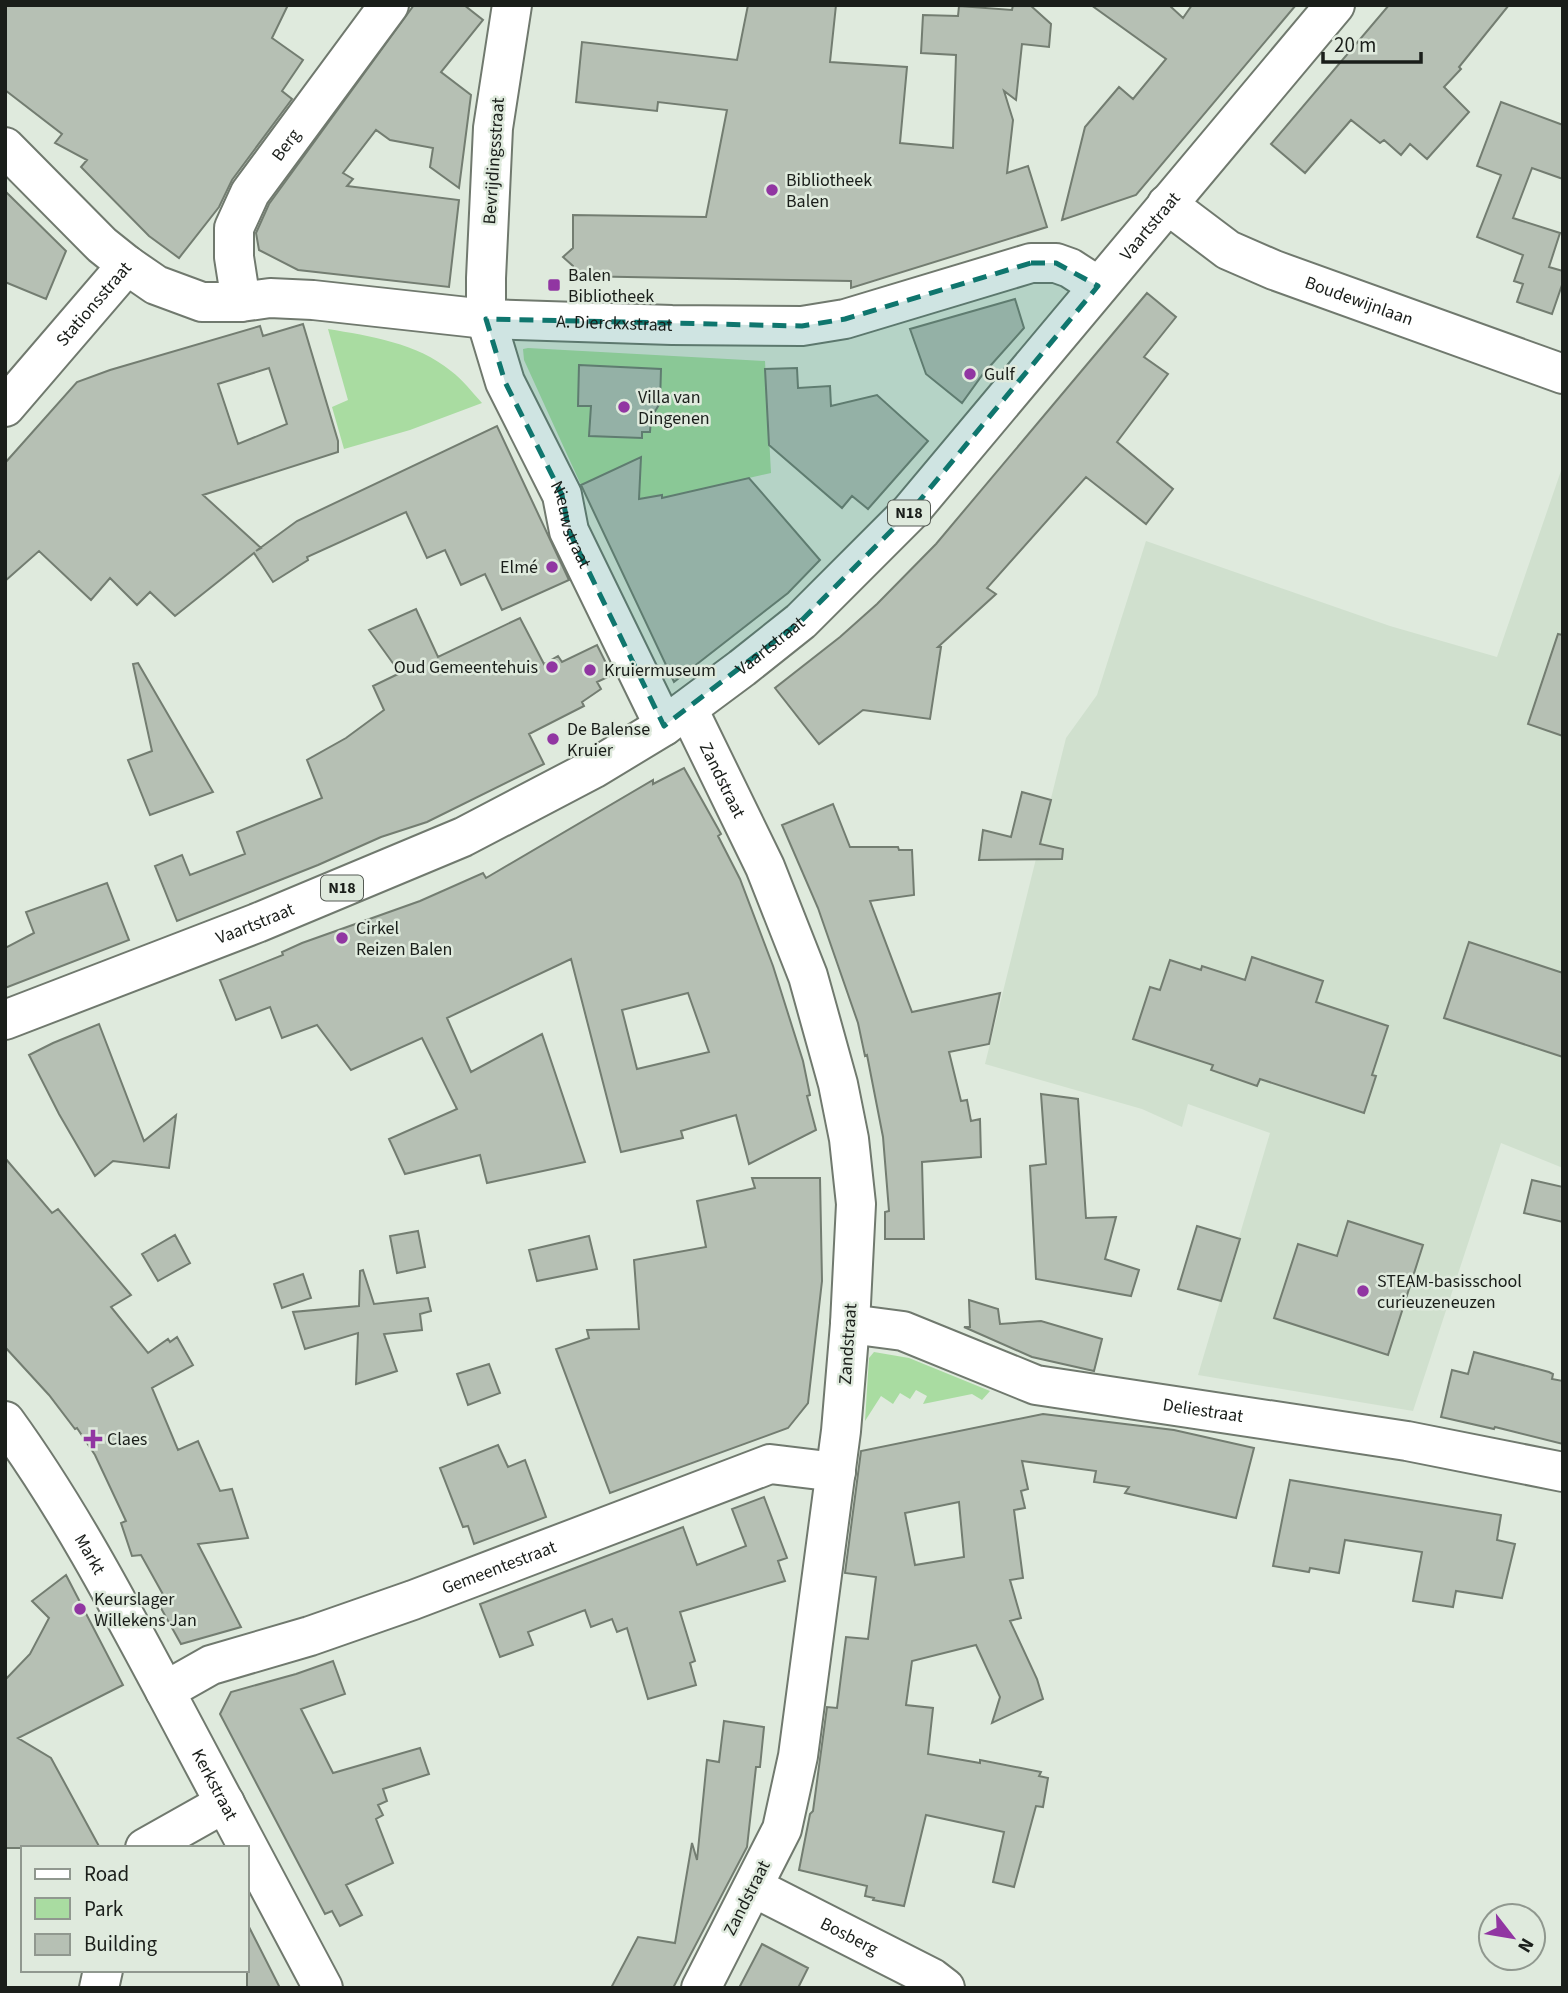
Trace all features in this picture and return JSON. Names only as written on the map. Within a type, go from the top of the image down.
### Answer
[{"type":"street","name":"Berg","points":[[241,302],[234,257],[234,228],[250,192],[389,5]]},
{"type":"street","name":"Bevrijdingsstraat","points":[[486,319],[494,128],[512,5]]},
{"type":"street","name":"Vaartstraat","points":[[5,1020],[257,923],[463,837],[593,769],[676,717],[801,621],[863,562],[911,511],[1335,5]]},
{"type":"street","name":"Stationsstraat","points":[[5,147],[103,245],[127,265],[5,407]]},
{"type":"street","name":"Boudewijnlaan","points":[[1167,204],[1228,250],[1273,270],[1563,374]]},
{"type":"street","name":"A. Dierckxstraat","points":[[127,265],[156,285],[202,302],[241,302],[270,298],[313,300],[486,319],[672,325],[802,326],[845,319],[1031,263],[1056,263],[1070,268],[1098,286]]},
{"type":"street","name":"Nieuwstraat","points":[[486,319],[505,382],[562,495],[569,531],[676,717]]},
{"type":"street","name":"Zandstraat","points":[[676,717],[770,879],[808,976],[838,1084],[849,1139],[856,1204],[850,1324],[836,1472],[797,1756],[782,1829],[701,1988]]},
{"type":"street","name":"Deliestraat","points":[[850,1324],[903,1331],[1036,1385],[1407,1441],[1563,1472]]},
{"type":"street","name":"Markt","points":[[5,1421],[81,1541],[165,1691]]},
{"type":"street","name":"Gemeentestraat","points":[[165,1691],[211,1665],[310,1636],[413,1600],[769,1464],[836,1472]]},
{"type":"street","name":"Kerkstraat","points":[[165,1691],[247,1846]]},
{"type":"street","points":[[149,1846],[225,1804]]},
{"type":"street","name":"Kerkstraat","points":[[248,1847],[323,1988]]},
{"type":"street","name":"Bosberg","points":[[753,1887],[933,1978],[945,1988]]},
{"type":"highlighted area","points":[[1031,263],[1056,263],[1098,286],[911,511],[801,621],[664,726],[569,531],[562,495],[505,382],[486,319],[802,326],[845,319]]},
{"type":"shaded area","points":[[1563,465],[1563,1168],[1501,1143],[1413,1411],[1198,1375],[1270,1133],[1188,1104],[1182,1127],[1142,1109],[985,1064],[1066,738],[1097,695],[1146,541],[1390,626],[1497,657]]},
{"type":"green space","points":[[328,329],[392,342],[438,361],[482,403],[410,430],[344,449],[332,407],[348,400]]},
{"type":"green space","points":[[523,349],[765,361],[771,473],[662,498],[661,495],[635,499],[619,467],[581,485],[524,360]]},
{"type":"green space","points":[[874,1352],[909,1358],[990,1391],[982,1400],[972,1394],[923,1404],[927,1396],[916,1390],[910,1399],[900,1393],[893,1404],[881,1396],[865,1421],[869,1358]]},
{"type":"building","points":[[5,5],[288,5],[272,38],[303,60],[282,91],[292,99],[232,180],[219,207],[179,258],[149,236],[81,167],[87,160],[55,143],[62,134],[5,90]]},
{"type":"building","points":[[414,5],[464,5],[483,20],[441,72],[471,95],[459,188],[430,167],[433,148],[390,140],[376,130],[343,173],[353,179],[347,186],[459,200],[449,287],[298,270],[259,250],[256,233],[269,204]]},
{"type":"building","points":[[748,5],[836,5],[830,62],[907,67],[900,143],[953,148],[956,55],[921,53],[923,15],[958,16],[959,6],[1012,10],[1013,5],[1030,5],[1051,24],[1049,47],[1022,44],[1016,100],[1004,91],[1013,120],[1007,173],[1028,166],[1047,227],[851,288],[851,281],[573,276],[573,266],[563,257],[573,248],[573,215],[706,217],[727,110],[658,102],[657,111],[576,102],[582,42],[737,60]]},
{"type":"building","points":[[1091,5],[1169,5],[1183,18],[1192,5],[1296,5],[1136,195],[1062,220],[1085,127],[1119,87],[1133,99],[1166,59]]},
{"type":"building","points":[[1389,5],[1509,5],[1459,67],[1461,69],[1444,87],[1469,112],[1427,159],[1410,144],[1401,155],[1384,140],[1380,143],[1351,120],[1305,173],[1271,144]]},
{"type":"building","points":[[1501,102],[1563,125],[1563,179],[1532,168],[1513,218],[1560,233],[1549,267],[1563,271],[1563,282],[1552,314],[1517,302],[1523,284],[1514,281],[1523,255],[1477,237],[1501,175],[1477,166]]},
{"type":"building","points":[[5,191],[66,251],[46,299],[5,282]]},
{"type":"building","points":[[1147,293],[1176,317],[1144,357],[1168,374],[1117,442],[1173,489],[1146,524],[1086,477],[987,588],[996,594],[938,647],[941,647],[930,719],[863,710],[819,744],[775,688],[877,604],[936,544]]},
{"type":"building","points":[[1015,299],[1024,328],[983,374],[962,403],[926,374],[910,329]]},
{"type":"building","points":[[303,324],[338,441],[338,452],[203,495],[261,548],[297,521],[497,426],[569,580],[502,610],[485,574],[461,585],[445,550],[427,558],[406,512],[307,557],[308,560],[273,582],[254,553],[175,616],[150,592],[137,605],[110,578],[91,600],[39,551],[5,581],[5,463],[77,382],[260,326],[263,336]],"holes":[[[269,368],[287,424],[238,444],[218,384]]]},
{"type":"building","name":"Villa van Dingenen","points":[[579,365],[661,369],[660,403],[651,418],[650,432],[642,432],[642,438],[589,436],[591,406],[578,406]]},
{"type":"building","points":[[797,368],[798,388],[830,386],[831,406],[877,395],[928,441],[868,509],[852,496],[842,508],[769,445],[765,369]]},
{"type":"building","points":[[641,457],[639,499],[662,495],[662,498],[749,478],[820,560],[788,593],[674,682],[581,485]]},
{"type":"building","points":[[416,609],[438,657],[520,618],[544,664],[558,656],[562,662],[597,645],[612,675],[597,682],[601,689],[582,702],[584,706],[529,734],[544,764],[427,822],[381,837],[177,921],[155,866],[182,855],[190,875],[245,854],[237,832],[322,798],[307,760],[346,738],[384,710],[373,686],[400,673],[369,630]]},
{"type":"building","points":[[1558,634],[1563,635],[1563,736],[1528,724]]},
{"type":"building","points":[[138,663],[213,792],[150,815],[128,760],[152,751],[133,664]]},
{"type":"building","points":[[684,768],[721,834],[718,836],[740,879],[773,966],[803,1061],[810,1095],[807,1096],[816,1130],[749,1164],[736,1115],[681,1131],[683,1138],[621,1152],[571,959],[447,1018],[471,1072],[542,1034],[585,1162],[487,1183],[480,1155],[405,1174],[389,1139],[457,1109],[422,1038],[351,1070],[317,1025],[282,1038],[270,1007],[236,1020],[220,980],[283,955],[282,952],[302,943],[420,901],[483,873],[486,878],[653,780],[653,784]],"holes":[[[688,993],[709,1052],[637,1069],[622,1010]]]},
{"type":"building","points":[[1022,792],[1051,800],[1040,844],[1063,849],[1062,859],[979,860],[983,830],[1011,837]]},
{"type":"building","points":[[833,804],[850,847],[898,847],[899,850],[912,850],[914,895],[870,901],[912,1012],[1000,993],[989,1044],[949,1052],[961,1101],[967,1100],[971,1121],[980,1119],[981,1157],[922,1162],[924,1239],[885,1239],[885,1212],[889,1211],[883,1137],[867,1055],[865,1056],[858,1023],[818,908],[782,825]]},
{"type":"building","points":[[107,883],[129,940],[5,988],[5,948],[34,933],[26,912]]},
{"type":"building","points":[[1469,942],[1563,973],[1563,1057],[1444,1018]]},
{"type":"building","points":[[1252,957],[1323,981],[1316,1002],[1388,1026],[1372,1075],[1376,1076],[1364,1113],[1260,1079],[1257,1086],[1211,1070],[1213,1065],[1133,1039],[1150,987],[1160,990],[1170,960],[1201,970],[1202,966],[1245,980]]},
{"type":"building","points":[[99,1024],[144,1141],[176,1115],[169,1168],[113,1161],[95,1176],[29,1055]]},
{"type":"building","points":[[1041,1094],[1078,1099],[1086,1218],[1116,1217],[1105,1259],[1139,1270],[1131,1296],[1036,1279],[1030,1166],[1046,1164]]},
{"type":"building","points":[[5,1158],[52,1213],[58,1209],[131,1295],[111,1307],[148,1353],[168,1339],[170,1342],[177,1337],[193,1365],[152,1388],[178,1450],[198,1441],[220,1491],[232,1489],[248,1538],[198,1544],[241,1627],[181,1644],[157,1601],[165,1598],[141,1555],[132,1556],[121,1523],[126,1521],[95,1455],[77,1428],[75,1429],[49,1395],[5,1347]]},
{"type":"building","points":[[752,1178],[820,1178],[822,1281],[808,1403],[788,1428],[610,1493],[556,1349],[589,1338],[587,1330],[639,1329],[634,1260],[706,1247],[697,1201],[755,1188]]},
{"type":"building","points":[[1532,1180],[1563,1187],[1563,1222],[1524,1213]]},
{"type":"building","points":[[1348,1221],[1423,1245],[1388,1355],[1274,1318],[1298,1244],[1337,1256]]},
{"type":"building","points":[[1197,1226],[1240,1239],[1221,1301],[1178,1289]]},
{"type":"building","points":[[418,1231],[425,1267],[397,1273],[390,1236]]},
{"type":"building","points":[[175,1235],[190,1263],[158,1281],[142,1254]]},
{"type":"building","points":[[589,1236],[597,1269],[537,1281],[529,1250]]},
{"type":"building","points":[[363,1270],[374,1304],[428,1298],[431,1311],[420,1314],[422,1330],[384,1334],[397,1371],[356,1384],[358,1333],[305,1349],[293,1312],[359,1306],[360,1271]]},
{"type":"building","points":[[303,1274],[311,1298],[282,1308],[274,1284]]},
{"type":"building","points":[[969,1300],[998,1309],[1000,1324],[1041,1321],[1102,1339],[1094,1371],[1032,1357],[964,1327],[970,1327]]},
{"type":"building","points":[[1474,1352],[1549,1372],[1553,1374],[1552,1379],[1563,1381],[1563,1444],[1441,1417],[1452,1370],[1468,1374]]},
{"type":"building","points":[[489,1364],[500,1393],[468,1405],[457,1374]]},
{"type":"building","points":[[1043,1414],[1174,1430],[1254,1448],[1236,1518],[1125,1493],[1129,1487],[1094,1482],[1096,1471],[1022,1461],[1028,1489],[1021,1491],[1025,1508],[1014,1510],[1023,1578],[1010,1580],[1021,1618],[1010,1621],[1037,1679],[1043,1699],[992,1723],[1000,1697],[976,1645],[912,1661],[906,1705],[933,1708],[928,1754],[980,1763],[980,1760],[1041,1772],[1039,1776],[1048,1778],[1043,1807],[1036,1806],[1014,1887],[993,1882],[1004,1832],[926,1815],[904,1906],[865,1896],[867,1886],[799,1870],[810,1814],[813,1811],[827,1707],[837,1708],[846,1637],[868,1639],[876,1577],[845,1573],[861,1451]],"holes":[[[959,1502],[964,1557],[915,1565],[905,1513]]]},
{"type":"building","points":[[498,1445],[508,1467],[525,1460],[546,1517],[474,1544],[468,1526],[463,1527],[440,1468]]},
{"type":"building","points":[[1290,1480],[1501,1515],[1497,1540],[1515,1544],[1502,1598],[1456,1591],[1453,1607],[1413,1601],[1422,1552],[1345,1540],[1339,1573],[1310,1568],[1309,1572],[1273,1566]]},
{"type":"building","points":[[764,1497],[787,1558],[778,1561],[785,1581],[680,1612],[695,1661],[690,1663],[696,1685],[648,1699],[627,1628],[617,1632],[612,1619],[591,1627],[585,1610],[528,1632],[533,1645],[500,1657],[480,1604],[683,1527],[697,1565],[746,1546],[732,1509]]},
{"type":"building","points":[[66,1575],[123,1685],[18,1738],[51,1758],[99,1846],[5,1848],[5,1680],[30,1654],[49,1618],[32,1601]]},
{"type":"building","points":[[333,1661],[345,1694],[301,1709],[333,1773],[420,1748],[429,1774],[383,1789],[387,1801],[378,1805],[383,1815],[376,1819],[393,1863],[346,1885],[362,1915],[340,1926],[332,1911],[325,1914],[220,1714],[231,1692]]},
{"type":"building","points":[[724,1721],[764,1727],[760,1767],[756,1767],[747,1847],[673,1988],[611,1988],[638,1937],[675,1943],[692,1843],[697,1860],[707,1760],[719,1762]]},
{"type":"building","points":[[248,1925],[280,1988],[247,1988],[248,1972]]},
{"type":"building","points":[[762,1944],[808,1968],[798,1988],[739,1988]]},
{"type":"place","name":"Bibliotheek Balen","points":[[772,190]]},
{"type":"place","name":"Balen Bibliotheek","points":[[554,285]]},
{"type":"place","name":"Gulf","points":[[970,374]]},
{"type":"place","name":"Villa van Dingenen","points":[[624,407]]},
{"type":"place","name":"Elmé","points":[[552,567]]},
{"type":"place","name":"Oud Gemeentehuis","points":[[552,667]]},
{"type":"place","name":"Kruiermuseum","points":[[590,670]]},
{"type":"place","name":"De Balense Kruier","points":[[553,739]]},
{"type":"place","name":"Cirkel Reizen Balen","points":[[342,938]]},
{"type":"place","name":"STEAM-basisschool curieuzeneuzen","points":[[1363,1291]]},
{"type":"place","name":"Claes","points":[[93,1439]]},
{"type":"place","name":"Keurslager Willekens Jan","points":[[80,1609]]}]
